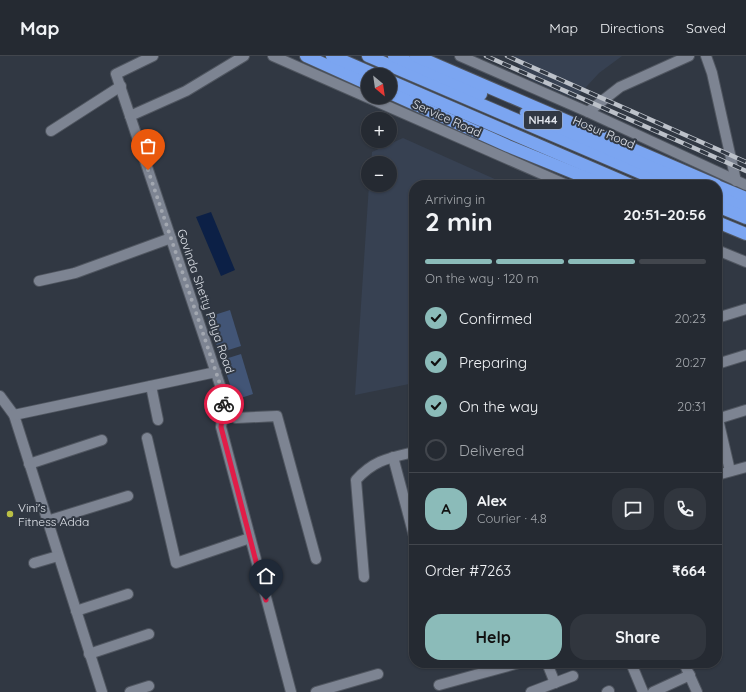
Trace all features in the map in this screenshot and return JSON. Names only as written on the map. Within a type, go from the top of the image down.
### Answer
[{"type":"highway","points":[[306,56],[361,81]]},
{"type":"highway","points":[[332,56],[361,69]]},
{"type":"highway","points":[[368,56],[657,180]]},
{"type":"highway","name":"Hosur Road","points":[[394,56],[680,180]]},
{"type":"highway","points":[[416,56],[704,180]]},
{"type":"highway","points":[[397,84],[619,180]]},
{"type":"highway","points":[[397,97],[508,146],[592,180]]},
{"type":"highway","points":[[722,188],[746,198]]},
{"type":"highway","points":[[722,198],[746,209]]},
{"type":"highway","points":[[722,208],[746,218]]},
{"type":"highway","points":[[722,224],[746,234]]},
{"type":"highway","points":[[722,232],[746,242]]},
{"type":"street","points":[[51,131],[120,86],[116,74],[153,56]]},
{"type":"street","points":[[130,116],[186,91],[244,56]]},
{"type":"street","name":"Service Road","points":[[274,56],[556,180]]},
{"type":"street","points":[[460,56],[588,112],[746,185]]},
{"type":"street","points":[[588,112],[620,87],[689,56]]},
{"type":"street","points":[[706,56],[712,73],[736,181]]},
{"type":"street","name":"Govinda Shetty Palya Road","points":[[120,86],[225,400],[221,427],[291,692]]},
{"type":"street","points":[[38,281],[75,273],[171,238]]},
{"type":"street","points":[[722,252],[746,262]]},
{"type":"street","points":[[722,316],[746,309]]},
{"type":"street","points":[[722,362],[746,355]]},
{"type":"street","points":[[14,415],[216,372]]},
{"type":"street","points":[[151,386],[158,420]]},
{"type":"street","points":[[0,396],[14,415],[102,692]]},
{"type":"street","points":[[722,416],[746,410]]},
{"type":"street","points":[[223,412],[236,418],[277,416],[316,559]]},
{"type":"street","points":[[147,438],[176,563],[250,538]]},
{"type":"street","points":[[722,438],[730,471]]},
{"type":"street","points":[[29,464],[102,440]]},
{"type":"street","points":[[364,577],[356,480],[367,468],[382,460],[409,453]]},
{"type":"street","points":[[393,457],[409,517]]},
{"type":"street","points":[[722,473],[746,467]]},
{"type":"street","points":[[47,521],[128,496]]},
{"type":"street","points":[[34,563],[58,556]]},
{"type":"street","points":[[76,611],[128,594]]},
{"type":"street","points":[[89,654],[149,634]]},
{"type":"street","points":[[439,685],[501,668]]},
{"type":"street","points":[[549,668],[555,683]]},
{"type":"street","points":[[634,668],[643,692]]},
{"type":"street","points":[[686,668],[698,692]]},
{"type":"street","points":[[316,692],[378,674]]},
{"type":"street","points":[[653,692],[690,675]]},
{"type":"street","points":[[531,692],[573,676]]},
{"type":"street","points":[[130,692],[149,686]]},
{"type":"shaded area","points":[[512,56],[622,56],[599,73],[575,99],[529,79]]},
{"type":"shaded area","points":[[403,138],[497,180],[409,180],[409,384],[355,395],[369,192],[397,192],[397,156],[372,156],[372,152],[381,148],[397,148],[397,141]]},
{"type":"shaded area","points":[[211,212],[235,270],[221,276],[196,217]]},
{"type":"shaded area","points":[[230,310],[241,346],[219,353],[208,317]]},
{"type":"shaded area","points":[[241,354],[253,394],[235,400],[222,360]]},
{"type":"railway","points":[[486,56],[746,171]]},
{"type":"railway","points":[[507,56],[746,162]]},
{"type":"way so far","points":[[148,170],[216,372],[225,400],[224,404]]},
{"type":"place","name":"Vini's Fitness Adda","points":[[10,514]]},
{"type":"route","points":[[224,404],[221,427],[266,600]]}]
